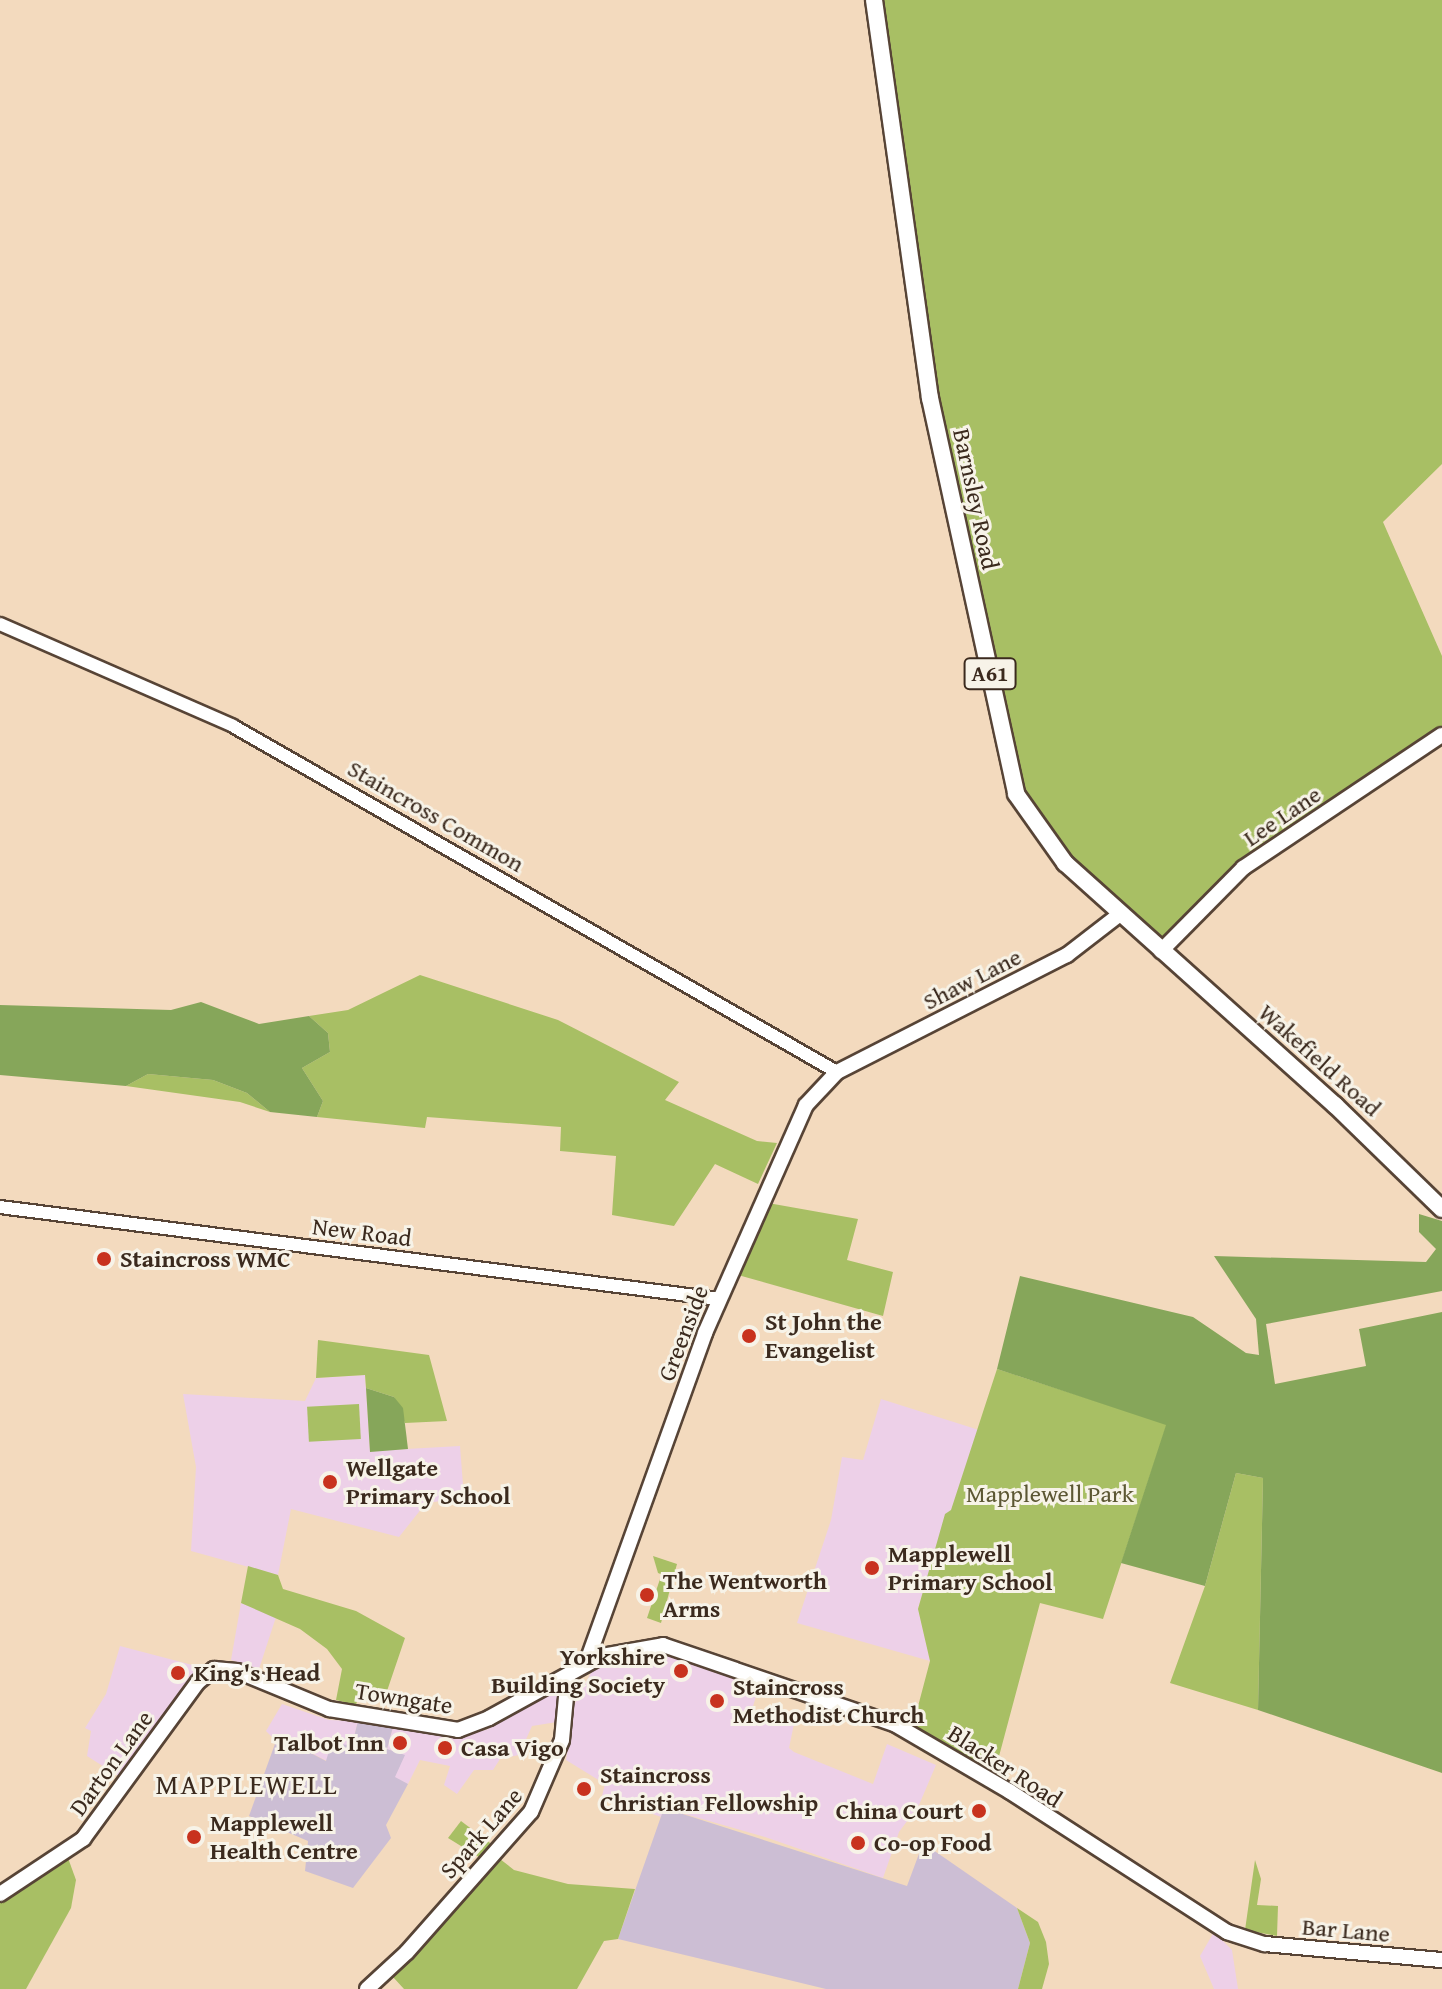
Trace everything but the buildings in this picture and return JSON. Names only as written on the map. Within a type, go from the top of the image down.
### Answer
[{"type":"main road","name":"Barnsley Road","points":[[874,0],[930,398],[1016,794],[1065,863],[1161,951]]},
{"type":"main road","name":"Lee Lane","points":[[1161,951],[1243,868],[1442,735]]},
{"type":"main road","name":"Shaw Lane","points":[[837,1072],[1067,955],[1120,914]]},
{"type":"main road","name":"Wakefield Road","points":[[1161,951],[1335,1105],[1442,1209]]},
{"type":"main road","name":"Greenside","points":[[586,1664],[719,1299],[799,1116],[837,1072]]},
{"type":"main road","points":[[599,1624],[611,1652]]},
{"type":"main road","name":"Blacker Road","points":[[586,1664],[611,1652],[663,1645],[875,1715],[1009,1791],[1216,1926],[1246,1939]]},
{"type":"main road","name":"Towngate","points":[[207,1672],[237,1671],[329,1709],[458,1730],[489,1718],[586,1664]]},
{"type":"main road","name":"Darton Lane","points":[[0,1894],[83,1839],[207,1672]]},
{"type":"main road","name":"Spark Lane","points":[[367,1989],[407,1952],[531,1812],[562,1740],[568,1675]]},
{"type":"main road","name":"Bar Lane","points":[[1246,1939],[1442,1960]]},
{"type":"street","name":"Staincross Common","points":[[0,624],[233,726],[837,1072]]},
{"type":"street","name":"New Road","points":[[0,1207],[719,1299]]},
{"type":"shaded area","name":"Wellgate Primary School","points":[[365,1375],[370,1451],[460,1446],[464,1498],[426,1503],[399,1537],[291,1509],[278,1575],[191,1551],[196,1467],[183,1394],[305,1401],[316,1378]]},
{"type":"shaded area","name":"Mapplewell Primary School","points":[[881,1399],[979,1430],[918,1608],[930,1661],[797,1623],[831,1520],[842,1457],[863,1460]]},
{"type":"shaded area","points":[[241,1603],[276,1617],[259,1669],[231,1660]]},
{"type":"shaded area","points":[[120,1646],[200,1667],[120,1777],[87,1756],[91,1731],[85,1728],[106,1694]]},
{"type":"shaded area","points":[[664,1652],[760,1683],[751,1713],[794,1724],[789,1748],[794,1752],[873,1784],[887,1744],[936,1765],[919,1805],[899,1832],[883,1878],[765,1837],[664,1808],[661,1817],[602,1796],[605,1784],[566,1760],[574,1705],[594,1667]]},
{"type":"shaded area","points":[[550,1694],[558,1694],[557,1722],[532,1726],[519,1755],[500,1759],[493,1770],[474,1770],[457,1794],[444,1785],[450,1766],[420,1760],[408,1784],[394,1778],[397,1753],[387,1749],[393,1727],[442,1735],[486,1730]]},
{"type":"shaded area","points":[[282,1704],[329,1720],[358,1721],[352,1745],[327,1761],[282,1738],[276,1741],[266,1731]]},
{"type":"shaded area","points":[[358,1721],[393,1727],[387,1749],[405,1755],[395,1777],[408,1784],[386,1825],[391,1838],[353,1888],[305,1871],[308,1841],[249,1816],[276,1741],[282,1738],[326,1761],[331,1744],[352,1745]]},
{"type":"shaded area","points":[[664,1808],[907,1886],[923,1843],[1017,1908],[1030,1943],[1018,1989],[826,1989],[618,1939]]},
{"type":"shaded area","points":[[1214,1932],[1232,1950],[1238,1989],[1214,1989],[1200,1956]]},
{"type":"green space","points":[[874,0],[1442,0],[1442,464],[1383,522],[1442,656],[1442,735],[1243,868],[1161,951],[1065,863],[1016,794],[960,542]]},
{"type":"green space","points":[[420,975],[558,1020],[679,1082],[665,1100],[757,1141],[777,1143],[758,1184],[715,1164],[674,1226],[612,1215],[616,1156],[560,1151],[561,1127],[427,1117],[425,1128],[317,1117],[323,1101],[302,1068],[330,1052],[328,1033],[309,1016],[348,1010]]},
{"type":"green space","points":[[201,1002],[259,1024],[309,1016],[328,1033],[330,1052],[302,1068],[323,1101],[317,1117],[270,1112],[247,1093],[213,1080],[148,1074],[126,1086],[0,1075],[0,1005],[171,1010]]},
{"type":"green space","points":[[148,1074],[213,1080],[247,1093],[270,1112],[240,1102],[126,1086]]},
{"type":"green space","points":[[768,1203],[858,1219],[847,1260],[893,1272],[883,1316],[738,1275]]},
{"type":"green space","points":[[1419,1214],[1442,1221],[1442,1291],[1266,1324],[1275,1384],[1366,1366],[1359,1329],[1442,1312],[1442,1773],[1258,1710],[1263,1478],[1236,1473],[1205,1586],[1121,1563],[1166,1425],[997,1369],[1020,1276],[1193,1317],[1246,1353],[1259,1355],[1256,1319],[1214,1256],[1426,1262],[1436,1249],[1419,1232]]},
{"type":"green space","points":[[318,1340],[429,1355],[447,1421],[405,1423],[394,1397],[366,1388],[365,1375],[316,1378]]},
{"type":"green space","name":"Mapplewell Park","points":[[997,1369],[1167,1424],[1103,1619],[1040,1603],[994,1775],[912,1729],[930,1661],[918,1609],[945,1514],[951,1510]]},
{"type":"green space","points":[[366,1388],[394,1397],[403,1408],[408,1449],[370,1452]]},
{"type":"green space","points":[[359,1404],[361,1439],[309,1442],[307,1407]]},
{"type":"green space","points":[[1236,1473],[1263,1478],[1258,1710],[1170,1683],[1205,1586]]},
{"type":"green space","points":[[653,1556],[677,1564],[673,1579],[658,1573]]},
{"type":"green space","points":[[248,1566],[278,1575],[283,1589],[356,1611],[405,1638],[387,1691],[361,1687],[356,1705],[336,1700],[342,1669],[327,1649],[300,1629],[241,1603]]},
{"type":"green space","points":[[660,1579],[672,1582],[661,1623],[647,1618]]},
{"type":"green space","points":[[461,1821],[494,1846],[482,1859],[448,1838]]},
{"type":"green space","points":[[68,1858],[76,1880],[71,1908],[26,1989],[0,1989],[0,1901],[33,1874]]},
{"type":"green space","points":[[500,1859],[514,1870],[568,1884],[635,1889],[618,1939],[604,1941],[577,1989],[404,1989],[393,1977]]},
{"type":"green space","points":[[1255,1860],[1261,1879],[1257,1905],[1278,1906],[1277,1936],[1245,1930]]},
{"type":"green space","points":[[1017,1908],[1038,1922],[1046,1942],[1049,1964],[1042,1989],[1018,1989],[1030,1943]]},
{"type":"place","name":"Staincross WMC","points":[[104,1259]]},
{"type":"place","name":"St John the Evangelist","points":[[749,1336]]},
{"type":"place","name":"Wellgate Primary School","points":[[330,1482]]},
{"type":"place","name":"Mapplewell Primary School","points":[[872,1568]]},
{"type":"place","name":"The Wentworth Arms","points":[[647,1595]]},
{"type":"place","name":"Yorkshire Building Society","points":[[681,1671]]},
{"type":"place","name":"King's Head","points":[[178,1673]]},
{"type":"place","name":"Staincross Methodist Church","points":[[717,1701]]},
{"type":"place","name":"Talbot Inn","points":[[400,1743]]},
{"type":"place","name":"Casa Vigo","points":[[445,1748]]},
{"type":"place","name":"Staincross Christian Fellowship","points":[[584,1789]]},
{"type":"place","name":"China Court","points":[[979,1811]]},
{"type":"place","name":"Mapplewell Health Centre","points":[[194,1837]]},
{"type":"place","name":"Co-op Food","points":[[858,1843]]},
{"type":"district","name":"MAPPLEWELL","points":[[247,1784]]}]
